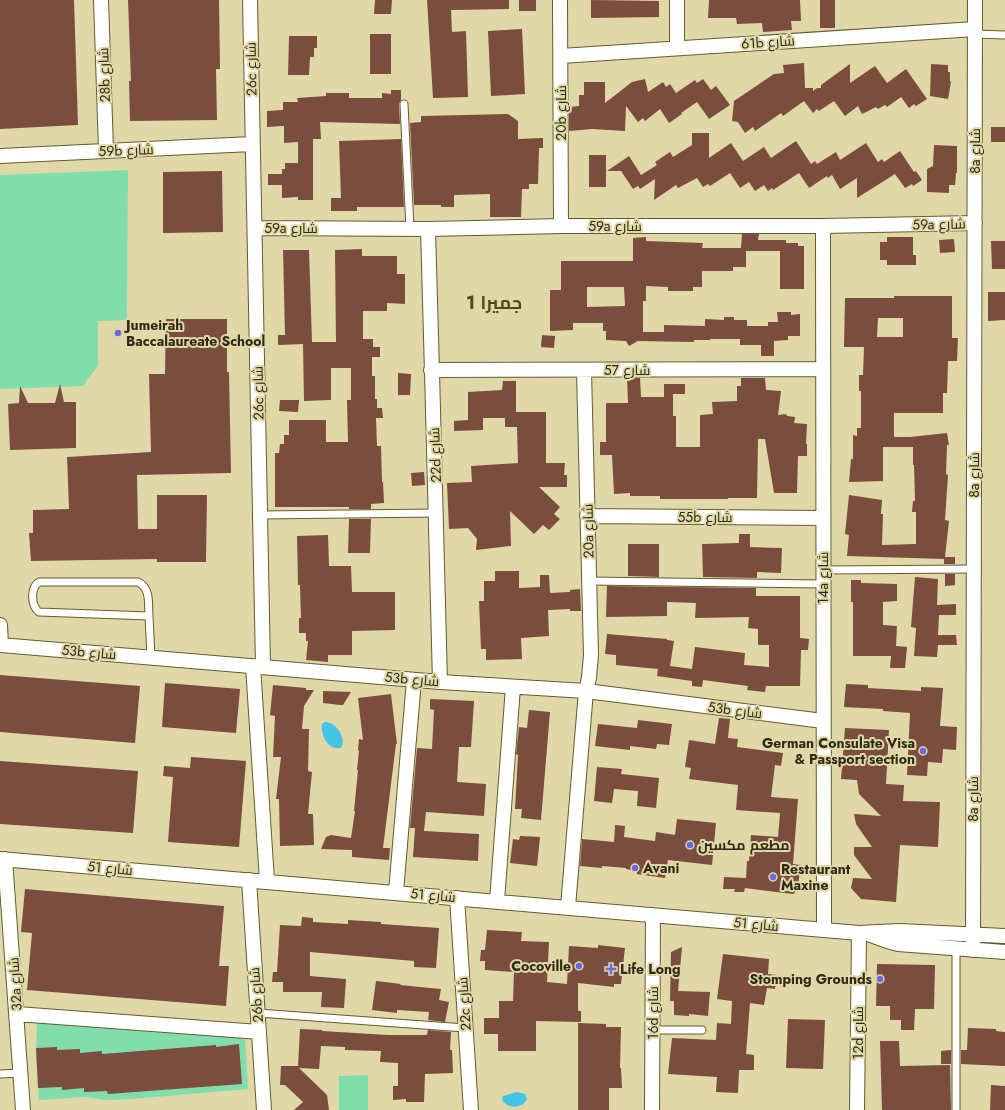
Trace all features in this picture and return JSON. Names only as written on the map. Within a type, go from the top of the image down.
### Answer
[{"type":"street","name":"28b شارع","points":[[102,0],[106,150]]},
{"type":"street","name":"26c شارع","points":[[250,0],[260,515],[258,666],[267,881]]},
{"type":"street","name":"20b شارع","points":[[560,0],[561,226]]},
{"type":"street","points":[[677,0],[677,48]]},
{"type":"street","name":"8a شارع","points":[[973,950],[975,0]]},
{"type":"street","name":"61b شارع","points":[[561,56],[975,31]]},
{"type":"street","name":"59b شارع","points":[[0,156],[252,144]]},
{"type":"street","name":"59a شارع","points":[[255,228],[428,229],[561,226],[823,226],[975,223]]},
{"type":"street","name":"14a شارع","points":[[823,226],[824,929]]},
{"type":"street","name":"22d شارع","points":[[428,229],[431,370],[437,513],[440,682]]},
{"type":"street","name":"شارع 57","points":[[431,370],[584,371],[823,369]]},
{"type":"street","name":"20a شارع","points":[[568,907],[586,691],[591,655],[584,371]]},
{"type":"street","name":"55b شارع","points":[[587,516],[823,518]]},
{"type":"street","points":[[0,626],[1,645]]},
{"type":"street","name":"53b شارع","points":[[1,645],[414,680],[586,691],[823,721]]},
{"type":"street","points":[[396,892],[414,680]]},
{"type":"street","points":[[497,901],[513,687]]},
{"type":"street","name":"شارع 51","points":[[3,859],[862,933],[899,930],[1005,936]]},
{"type":"street","name":"32a شارع","points":[[3,859],[17,1014],[23,1110]]},
{"type":"street","name":"26b شارع","points":[[248,880],[264,1110]]},
{"type":"street","name":"22c شارع","points":[[457,898],[471,1110]]},
{"type":"street","name":"16d شارع","points":[[652,1110],[654,916]]},
{"type":"street","name":"شارع 51","points":[[862,933],[898,944],[1005,952]]},
{"type":"street","name":"12d شارع","points":[[857,1110],[862,933]]},
{"type":"street","points":[[17,1014],[259,1032]]},
{"type":"lane","points":[[975,31],[1005,35]]},
{"type":"lane","points":[[404,104],[410,229]]},
{"type":"lane","points":[[260,515],[437,513]]},
{"type":"lane","points":[[824,570],[974,569]]},
{"type":"lane","points":[[589,581],[824,584]]},
{"type":"lane","points":[[149,616],[42,613],[34,607],[33,589],[36,584],[41,582],[138,582],[142,584],[147,590],[149,616],[151,657]]},
{"type":"lane","points":[[956,948],[956,1110]]},
{"type":"lane","points":[[258,1013],[466,1028]]},
{"type":"lane","points":[[653,1030],[702,1030]]},
{"type":"lane","points":[[0,1074],[21,1073]]},
{"type":"green space","points":[[128,170],[127,320],[98,321],[98,366],[84,386],[0,389],[0,175]]},
{"type":"green space","points":[[37,1022],[245,1035],[248,1089],[132,1099],[108,1100],[85,1097],[39,1100],[36,1048]]},
{"type":"green space","points":[[368,1075],[368,1110],[339,1110],[339,1076]]},
{"type":"water","points":[[325,722],[333,725],[339,731],[343,740],[341,748],[332,747],[326,741],[322,732],[322,724]]},
{"type":"water","points":[[517,1092],[525,1094],[527,1099],[522,1105],[515,1107],[511,1106],[502,1100],[503,1096]]},
{"type":"building","points":[[0,0],[74,0],[78,125],[0,129]]},
{"type":"building","points":[[128,0],[219,0],[220,69],[216,69],[217,120],[130,121],[129,81],[131,81]]},
{"type":"building","points":[[375,0],[392,0],[391,14],[374,14]]},
{"type":"building","points":[[427,0],[509,0],[509,9],[451,10],[452,32],[466,31],[468,97],[433,98]]},
{"type":"building","points":[[519,0],[536,0],[536,11],[519,11]]},
{"type":"building","points":[[591,0],[659,1],[659,17],[591,18]]},
{"type":"building","points":[[709,0],[800,0],[801,21],[791,21],[792,30],[763,32],[762,23],[737,24],[736,18],[708,18]]},
{"type":"building","points":[[820,0],[835,0],[835,28],[820,28]]},
{"type":"building","points":[[522,29],[525,94],[491,96],[488,31]]},
{"type":"building","points":[[370,34],[391,34],[391,74],[370,74]]},
{"type":"building","points":[[289,36],[317,36],[317,48],[314,48],[314,57],[310,57],[309,75],[288,75]]},
{"type":"building","points":[[804,63],[805,88],[813,88],[813,91],[817,88],[821,88],[821,85],[850,64],[850,83],[875,66],[887,83],[906,69],[927,99],[916,106],[914,104],[909,108],[901,97],[887,107],[885,105],[878,109],[876,107],[862,114],[858,106],[845,116],[834,101],[819,111],[817,109],[813,113],[804,101],[783,116],[781,113],[755,131],[753,127],[745,133],[738,122],[732,121],[734,101],[774,74],[784,73],[783,65]]},
{"type":"building","points":[[931,64],[948,65],[948,72],[950,72],[951,82],[948,99],[930,96]]},
{"type":"building","points":[[645,79],[648,92],[663,82],[666,87],[670,84],[676,93],[695,80],[697,83],[703,79],[711,90],[716,86],[730,105],[709,119],[697,102],[669,123],[660,109],[645,121],[643,118],[638,122],[626,106],[625,131],[592,129],[569,131],[569,107],[579,106],[579,95],[584,95],[584,82],[605,82],[605,103],[632,82]]},
{"type":"building","points":[[391,90],[401,90],[401,100],[399,104],[400,124],[320,122],[321,139],[313,139],[313,200],[298,200],[298,197],[282,198],[282,185],[268,185],[268,174],[282,174],[282,169],[285,169],[285,163],[298,163],[298,142],[284,143],[284,126],[267,127],[267,111],[283,110],[283,102],[298,102],[297,98],[326,96],[326,93],[349,93],[349,98],[382,98],[382,93],[391,94]]},
{"type":"building","points":[[508,114],[518,121],[518,139],[543,138],[543,148],[539,148],[538,184],[529,184],[529,189],[522,189],[521,217],[490,217],[490,194],[454,195],[454,207],[441,207],[441,205],[414,205],[410,123],[421,122],[421,116]]},
{"type":"building","points":[[991,127],[1005,127],[1005,142],[991,142]]},
{"type":"building","points":[[692,133],[709,133],[709,158],[731,143],[743,161],[764,147],[771,158],[796,141],[811,164],[815,161],[817,164],[836,152],[840,160],[866,143],[878,162],[882,159],[884,162],[900,151],[914,172],[916,171],[922,180],[913,186],[912,184],[905,188],[895,174],[857,198],[857,178],[840,189],[832,175],[828,178],[827,176],[809,188],[799,173],[773,190],[772,188],[768,191],[764,185],[755,191],[749,182],[740,188],[730,173],[710,186],[708,184],[703,187],[697,178],[678,188],[676,185],[654,200],[655,179],[640,189],[638,186],[633,189],[621,171],[607,171],[629,156],[641,175],[657,165],[655,162],[670,152],[673,157],[692,145]]},
{"type":"building","points":[[401,139],[404,207],[357,207],[357,211],[331,211],[331,198],[341,198],[339,141]]},
{"type":"building","points":[[934,145],[957,146],[957,173],[955,185],[949,185],[949,193],[927,192],[927,169],[933,166]]},
{"type":"building","points":[[589,155],[606,155],[606,187],[589,187]]},
{"type":"building","points":[[222,171],[223,232],[163,233],[163,172]]},
{"type":"building","points":[[742,234],[759,234],[758,240],[786,240],[786,243],[798,243],[798,246],[804,246],[804,289],[780,289],[780,251],[746,251],[746,267],[733,267],[733,271],[702,271],[702,287],[693,287],[693,291],[668,291],[668,287],[646,286],[646,301],[643,301],[643,332],[664,332],[664,325],[705,326],[705,319],[724,320],[724,317],[734,317],[734,320],[747,320],[747,326],[768,326],[768,322],[778,322],[777,312],[791,312],[791,315],[800,314],[800,336],[788,336],[788,340],[774,341],[774,356],[761,356],[761,345],[740,345],[740,339],[694,340],[694,342],[638,341],[629,346],[626,341],[606,340],[606,331],[603,331],[603,323],[573,323],[573,330],[550,331],[550,290],[561,290],[561,261],[633,261],[633,238],[646,237],[646,241],[703,243],[702,248],[741,248]],"holes":[[[587,287],[624,287],[625,306],[587,307]]]},
{"type":"building","points":[[887,237],[913,237],[913,255],[916,255],[916,265],[887,265],[887,260],[880,260],[880,242],[887,242]]},
{"type":"building","points":[[954,239],[955,252],[940,253],[939,240]]},
{"type":"building","points":[[991,241],[1005,241],[1005,269],[992,269]]},
{"type":"building","points":[[362,249],[362,256],[397,256],[397,274],[405,274],[405,304],[387,303],[387,311],[363,311],[363,339],[373,339],[373,347],[380,347],[380,357],[372,357],[372,376],[375,376],[375,399],[377,399],[377,408],[382,408],[383,418],[376,418],[377,446],[381,446],[384,503],[371,504],[371,509],[349,509],[349,507],[275,507],[275,453],[279,453],[280,444],[284,444],[284,435],[289,435],[289,420],[326,420],[326,442],[348,442],[347,400],[351,400],[351,368],[331,368],[331,400],[304,401],[303,344],[278,345],[278,335],[285,335],[283,250],[309,250],[312,342],[336,342],[335,250]]},
{"type":"building","points":[[988,292],[1005,292],[1005,320],[988,321]]},
{"type":"building","points":[[894,296],[952,296],[952,338],[958,338],[957,361],[948,361],[947,393],[943,393],[943,413],[894,413],[894,437],[910,437],[947,433],[949,445],[947,445],[946,474],[948,475],[945,520],[949,521],[945,557],[955,557],[955,564],[944,564],[944,559],[847,556],[849,535],[845,534],[849,495],[882,500],[882,545],[916,544],[916,512],[912,512],[913,501],[915,501],[913,447],[883,447],[883,481],[849,482],[851,459],[853,459],[853,435],[857,436],[857,428],[861,428],[861,391],[859,391],[859,375],[863,375],[864,347],[844,347],[845,298],[894,298]],"holes":[[[878,318],[903,318],[903,337],[877,337]]]},
{"type":"building","points":[[166,319],[227,319],[227,372],[229,372],[231,473],[137,475],[138,529],[157,529],[157,495],[207,495],[206,562],[157,562],[157,559],[31,561],[29,533],[33,533],[33,510],[69,509],[67,457],[151,452],[149,374],[165,374]]},
{"type":"building","points":[[542,335],[555,336],[554,348],[541,347]]},
{"type":"building","points":[[398,373],[411,374],[410,395],[398,395]]},
{"type":"building","points":[[627,378],[640,378],[641,397],[664,397],[664,384],[685,384],[685,394],[673,394],[673,416],[676,416],[676,447],[700,447],[700,415],[713,414],[712,402],[737,401],[737,386],[741,386],[741,378],[765,378],[766,390],[781,391],[778,415],[786,414],[787,416],[795,417],[794,423],[807,424],[807,456],[798,456],[797,493],[774,493],[765,439],[758,439],[757,498],[660,499],[660,496],[630,496],[630,493],[614,494],[612,455],[600,455],[600,442],[606,442],[606,403],[628,403]]},
{"type":"building","points":[[503,381],[516,381],[516,412],[546,412],[546,463],[565,463],[564,475],[567,475],[567,487],[539,487],[560,507],[554,514],[560,519],[549,530],[543,525],[534,534],[510,511],[511,546],[476,550],[477,539],[468,528],[449,529],[447,483],[472,482],[471,466],[518,463],[517,427],[505,427],[505,418],[483,418],[483,430],[454,431],[454,421],[468,420],[468,392],[502,390]]},
{"type":"building","points":[[60,384],[64,402],[76,402],[76,448],[10,450],[8,404],[19,403],[20,386],[28,403],[55,403]]},
{"type":"building","points":[[280,400],[299,400],[298,412],[279,411]]},
{"type":"building","points":[[424,472],[425,485],[412,486],[411,473]]},
{"type":"building","points":[[349,519],[371,519],[370,553],[348,553]]},
{"type":"building","points":[[739,534],[750,534],[750,547],[782,548],[781,573],[757,572],[757,578],[703,577],[702,544],[739,543]]},
{"type":"building","points":[[328,535],[329,566],[351,566],[352,592],[395,592],[395,630],[352,631],[352,655],[328,655],[328,662],[306,660],[308,641],[306,641],[306,633],[299,633],[299,618],[301,618],[300,585],[298,585],[297,536]]},
{"type":"building","points":[[628,544],[659,544],[659,577],[628,576]]},
{"type":"building","points":[[495,571],[519,571],[519,588],[540,587],[540,575],[549,575],[550,593],[570,592],[570,590],[580,589],[581,611],[570,611],[570,609],[548,610],[549,636],[521,638],[522,659],[486,660],[486,649],[481,649],[479,601],[484,601],[484,581],[495,581]]},
{"type":"building","points":[[945,574],[955,574],[955,585],[945,586]]},
{"type":"building","points":[[915,577],[938,579],[937,605],[956,604],[956,615],[939,615],[938,635],[956,635],[957,645],[938,645],[937,657],[914,656],[916,628],[911,627]]},
{"type":"building","points":[[851,580],[861,580],[861,583],[897,584],[897,601],[883,602],[883,625],[897,626],[896,646],[907,647],[905,668],[890,668],[891,656],[853,656],[853,602],[851,602]]},
{"type":"building","points":[[607,586],[756,588],[756,596],[800,596],[800,638],[809,639],[808,650],[801,650],[800,686],[766,686],[765,692],[747,690],[748,686],[703,680],[702,687],[692,686],[692,681],[657,676],[658,669],[616,665],[616,655],[605,654],[607,634],[667,639],[674,641],[670,666],[692,669],[695,647],[745,653],[744,665],[769,667],[769,645],[758,645],[758,629],[748,628],[749,617],[695,618],[696,603],[667,602],[667,616],[606,617]]},
{"type":"building","points":[[0,675],[140,686],[135,743],[0,732]]},
{"type":"building","points":[[165,683],[240,689],[236,733],[162,727]]},
{"type":"building","points":[[846,684],[868,685],[868,688],[921,691],[921,687],[943,688],[940,726],[957,727],[956,750],[943,749],[942,763],[928,762],[927,776],[907,775],[910,713],[883,711],[883,709],[844,707]]},
{"type":"building","points":[[273,685],[314,690],[304,706],[302,729],[309,729],[308,771],[312,772],[308,814],[313,814],[314,845],[280,846],[279,799],[276,799],[281,757],[273,757],[275,716],[270,715]]},
{"type":"building","points":[[323,691],[351,692],[343,705],[340,705],[323,703]]},
{"type":"building","points":[[391,694],[397,744],[383,848],[390,848],[389,860],[352,857],[352,850],[321,849],[326,837],[331,835],[351,838],[355,811],[359,739],[363,740],[358,698]]},
{"type":"building","points":[[430,699],[474,701],[471,747],[459,747],[457,782],[486,784],[484,816],[426,812],[424,831],[479,834],[478,861],[413,857],[415,828],[410,828],[417,748],[432,749],[434,710],[430,709]]},
{"type":"building","points":[[529,710],[550,712],[541,820],[521,818],[522,809],[515,809],[518,755],[516,754],[519,727],[527,728]]},
{"type":"building","points":[[719,718],[730,719],[728,738],[738,739],[737,747],[783,753],[781,766],[775,765],[771,797],[798,799],[793,864],[800,865],[798,890],[793,894],[745,888],[744,892],[734,892],[735,889],[723,889],[724,877],[746,878],[751,835],[778,837],[780,813],[736,810],[738,785],[689,779],[691,768],[685,767],[689,740],[715,744]]},
{"type":"building","points":[[638,720],[672,724],[669,745],[657,744],[656,749],[630,746],[630,750],[595,746],[598,724],[637,728]]},
{"type":"building","points":[[845,728],[889,730],[886,784],[904,785],[903,801],[940,802],[938,847],[900,845],[896,902],[861,899],[851,888],[853,878],[872,879],[854,855],[854,847],[872,847],[856,824],[854,814],[881,816],[859,794],[857,780],[841,779]]},
{"type":"building","points":[[191,757],[246,761],[239,847],[168,842],[173,777],[163,776],[164,766],[190,768]]},
{"type":"building","points":[[0,761],[138,771],[133,833],[0,824]]},
{"type":"building","points":[[597,767],[622,769],[621,774],[659,778],[656,808],[637,806],[638,791],[614,789],[612,803],[594,801]]},
{"type":"building","points":[[677,819],[716,823],[712,865],[668,860],[665,878],[637,874],[637,871],[626,868],[580,866],[582,839],[614,842],[615,825],[625,826],[624,837],[655,841],[656,832],[675,835]]},
{"type":"building","points":[[520,836],[540,837],[537,866],[510,863],[513,839],[519,840]]},
{"type":"building","points":[[25,889],[224,906],[219,966],[229,966],[226,1006],[27,990],[32,933],[21,932]]},
{"type":"building","points":[[302,917],[313,918],[313,922],[348,924],[348,920],[439,928],[436,968],[414,967],[414,961],[310,952],[310,976],[346,979],[344,1008],[321,1007],[322,992],[283,992],[283,982],[272,982],[273,972],[277,972],[280,925],[301,926]]},
{"type":"building","points":[[487,930],[522,932],[521,941],[549,942],[547,982],[567,984],[569,946],[598,948],[598,945],[625,948],[621,984],[614,984],[614,987],[578,983],[578,1011],[581,1011],[581,1022],[536,1021],[536,1051],[498,1051],[498,1034],[484,1034],[484,1018],[499,1018],[499,1001],[513,1001],[514,972],[485,970],[485,961],[480,961],[481,950],[485,950]]},
{"type":"building","points":[[682,947],[678,991],[710,992],[708,1016],[689,1014],[689,1016],[674,1015],[674,1001],[670,1001],[671,952]]},
{"type":"building","points":[[723,954],[769,959],[768,974],[777,975],[775,989],[767,988],[764,1005],[750,1003],[746,1054],[754,1055],[754,1070],[739,1070],[738,1093],[716,1092],[717,1077],[668,1074],[672,1038],[716,1040],[717,1023],[731,1024],[732,1001],[717,999]]},
{"type":"building","points":[[877,964],[935,965],[934,1009],[915,1009],[914,1030],[901,1030],[901,1020],[890,1020],[890,1006],[876,1006]]},
{"type":"building","points":[[376,981],[441,989],[439,1000],[449,1002],[445,1022],[428,1020],[429,1012],[397,1010],[397,1013],[372,1010]]},
{"type":"building","points":[[788,1019],[825,1020],[823,1069],[786,1068]]},
{"type":"building","points":[[578,1023],[606,1024],[606,1027],[621,1027],[620,1068],[622,1088],[609,1088],[609,1110],[578,1110]]},
{"type":"building","points":[[968,1028],[996,1029],[996,1031],[1005,1032],[1005,1066],[961,1064],[961,1050],[967,1050]]},
{"type":"building","points":[[300,1029],[388,1035],[427,1035],[428,1030],[451,1032],[450,1050],[452,1050],[453,1073],[425,1074],[424,1102],[406,1102],[406,1099],[393,1100],[393,1086],[398,1086],[398,1063],[380,1062],[381,1051],[345,1050],[345,1047],[321,1046],[319,1069],[299,1068],[327,1095],[329,1110],[294,1110],[303,1102],[285,1085],[280,1085],[281,1066],[298,1066]]},
{"type":"building","points":[[880,1041],[899,1041],[900,1066],[950,1065],[951,1110],[882,1110]]},
{"type":"building","points":[[239,1044],[242,1084],[108,1094],[107,1091],[84,1092],[84,1088],[62,1090],[62,1087],[38,1088],[36,1048],[57,1047],[57,1050],[80,1049],[80,1053],[102,1051],[102,1054],[216,1045],[216,1047]]},
{"type":"building","points":[[951,1050],[951,1064],[941,1064],[941,1051]]},
{"type":"building","points":[[991,1085],[1005,1086],[1005,1110],[990,1110]]},
{"type":"place","name":"Jumeirah Baccalaureate School","points":[[118,333]]},
{"type":"place","name":"German Consulate Visa & Passport section","points":[[923,751]]},
{"type":"place","name":"مطعم مكسين","points":[[690,845]]},
{"type":"place","name":"Avani","points":[[635,868]]},
{"type":"place","name":"Restaurant Maxine","points":[[773,877]]},
{"type":"place","name":"Cocoville","points":[[579,966]]},
{"type":"place","name":"Life Long","points":[[611,969]]},
{"type":"place","name":"Stomping Grounds","points":[[880,979]]},
{"type":"district","name":"جميرا 1","points":[[494,303]]}]
